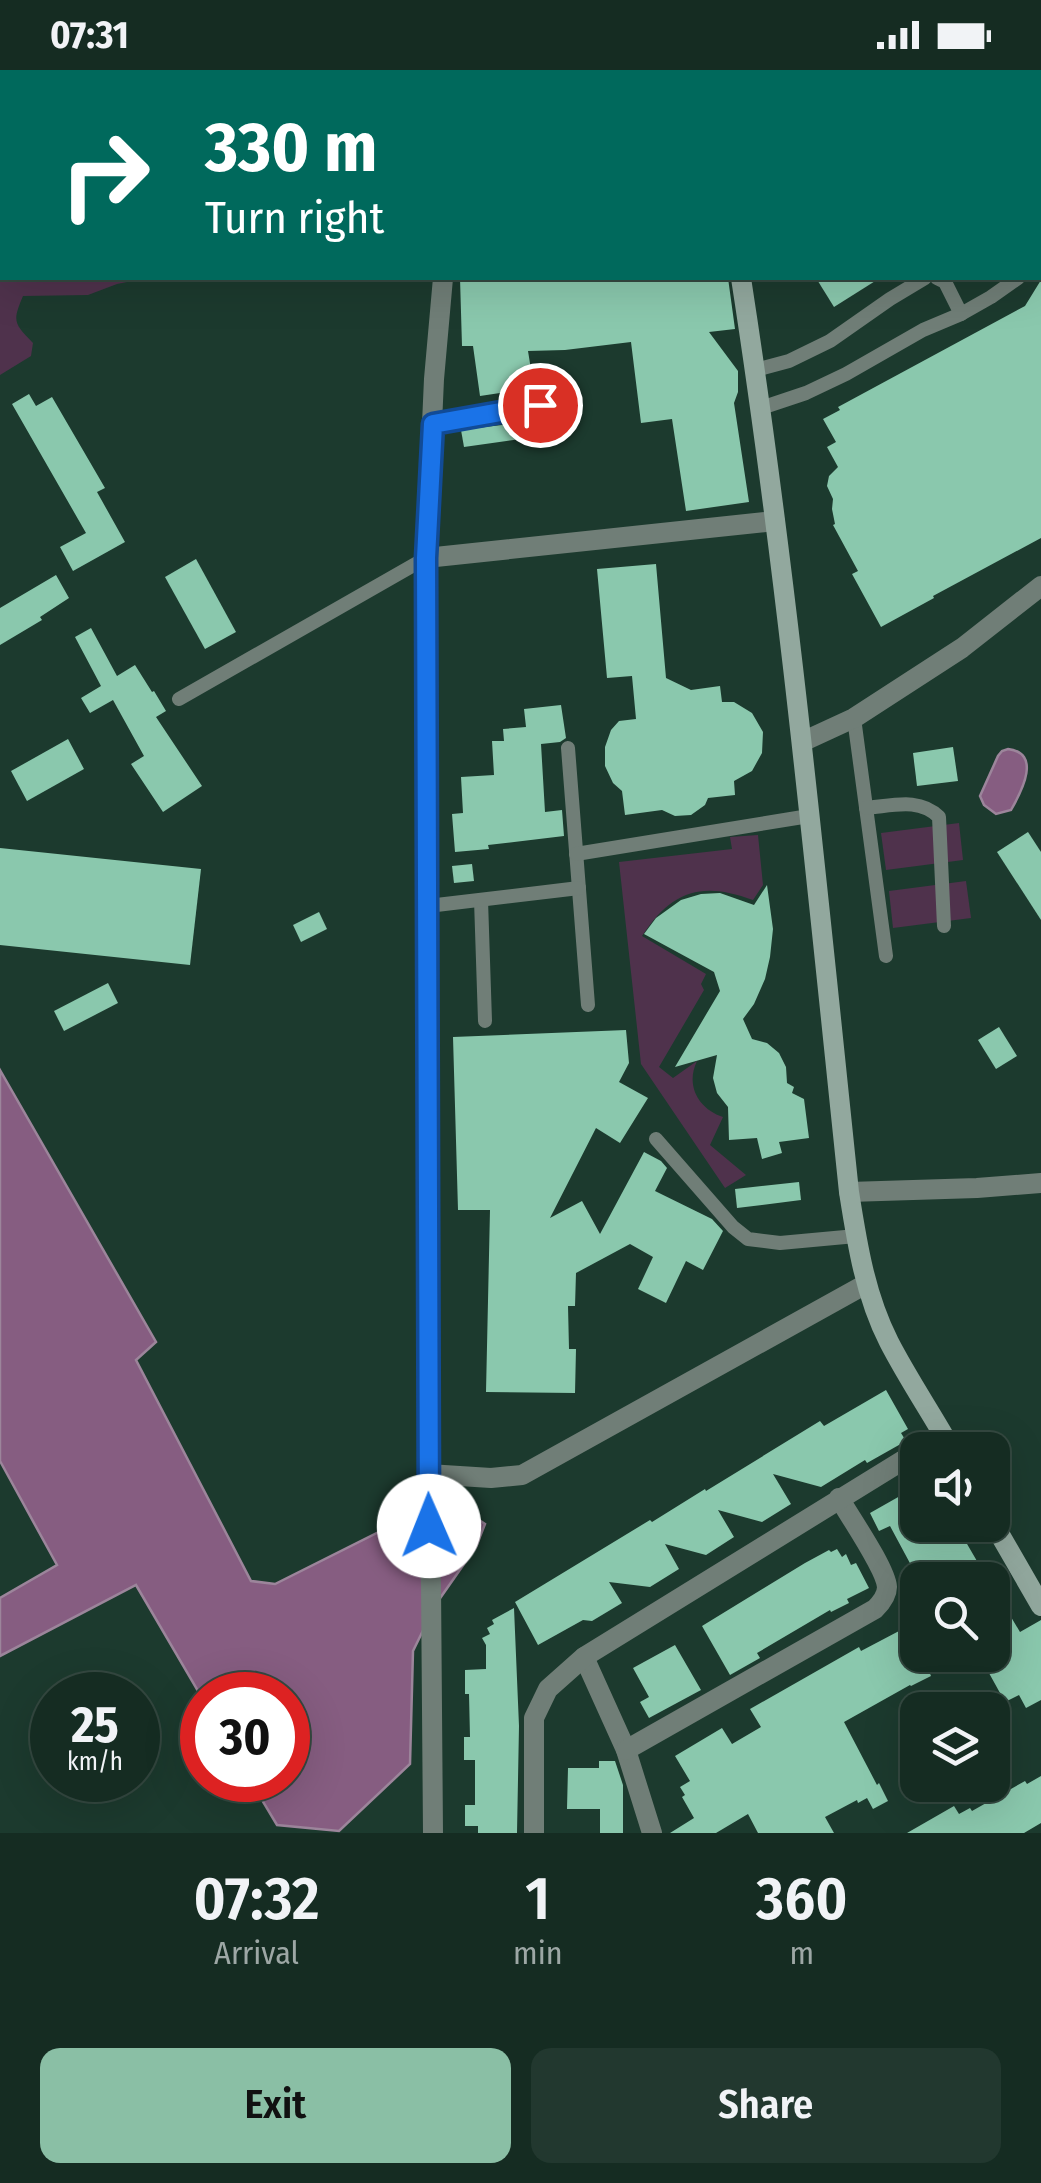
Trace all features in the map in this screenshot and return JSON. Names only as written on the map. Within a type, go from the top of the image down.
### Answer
[{"type":"street","points":[[432,1833],[426,558],[443,280]]},
{"type":"street","points":[[741,280],[802,742],[856,1236],[881,1324],[942,1432]]},
{"type":"street","points":[[426,558],[775,521]]},
{"type":"street","points":[[802,742],[854,718],[962,648],[1041,586]]},
{"type":"street","points":[[850,1192],[1041,1183]]},
{"type":"street","points":[[428,1474],[491,1478],[522,1475],[869,1292]]},
{"type":"street","points":[[534,1833],[534,1718],[548,1689],[584,1656],[900,1461]]},
{"type":"street","points":[[626,1750],[875,1609],[887,1587],[839,1498]]},
{"type":"street","points":[[1005,1542],[1040,1601]]},
{"type":"street","points":[[584,1656],[626,1750],[652,1833]]},
{"type":"lane","points":[[756,370],[789,361],[830,342],[922,280]]},
{"type":"lane","points":[[941,280],[961,314]]},
{"type":"lane","points":[[761,408],[846,374],[923,330],[961,314],[1015,280]]},
{"type":"lane","points":[[433,424],[576,398]]},
{"type":"lane","points":[[179,699],[426,558]]},
{"type":"lane","points":[[854,718],[886,956]]},
{"type":"lane","points":[[568,748],[588,1005]]},
{"type":"lane","points":[[866,808],[916,804],[929,807],[940,817],[944,926]]},
{"type":"lane","points":[[576,854],[809,816]]},
{"type":"lane","points":[[428,906],[579,888]]},
{"type":"lane","points":[[481,900],[485,1021]]},
{"type":"lane","points":[[656,1139],[748,1238],[780,1243],[856,1236]]},
{"type":"shaded area","points":[[0,280],[137,280],[88,295],[23,296],[17,322],[33,343],[31,356],[0,375]]},
{"type":"shaded area","points":[[1008,749],[1024,757],[1026,773],[1011,810],[996,814],[980,796],[998,756]]},
{"type":"shaded area","points":[[959,823],[963,860],[886,870],[881,833]]},
{"type":"shaded area","points":[[758,835],[763,885],[753,900],[718,891],[690,894],[665,908],[642,936],[706,974],[701,984],[704,990],[659,1067],[673,1078],[697,1061],[693,1079],[696,1095],[707,1108],[723,1117],[710,1145],[746,1175],[725,1188],[641,1064],[619,862],[732,849],[730,837]]},
{"type":"shaded area","points":[[966,881],[971,918],[893,928],[889,891]]},
{"type":"shaded area","points":[[0,1070],[156,1342],[136,1360],[251,1581],[275,1584],[379,1532],[460,1507],[485,1524],[476,1547],[436,1604],[413,1651],[410,1764],[339,1831],[277,1825],[263,1802],[310,1802],[310,1672],[187,1672],[136,1585],[0,1656],[0,1598],[57,1565],[0,1461]]},
{"type":"building","points":[[460,280],[728,280],[735,329],[709,332],[738,371],[734,403],[749,502],[686,511],[672,419],[641,423],[631,342],[528,351],[534,388],[480,396],[473,346],[462,346]]},
{"type":"building","points":[[817,280],[877,280],[834,307]]},
{"type":"building","points":[[1041,280],[1041,538],[881,627],[852,574],[858,571],[833,525],[833,499],[827,486],[829,476],[838,467],[827,447],[836,442],[823,419],[840,410],[838,407],[1025,306]]},
{"type":"building","points":[[29,394],[36,406],[52,397],[105,488],[97,492],[125,542],[73,571],[60,547],[86,533],[12,404]]},
{"type":"building","points":[[526,422],[528,438],[464,447],[461,430]]},
{"type":"building","points":[[196,559],[236,632],[205,649],[165,577]]},
{"type":"building","points":[[656,564],[666,678],[691,690],[720,686],[722,702],[734,702],[752,713],[763,732],[762,753],[752,771],[734,781],[735,795],[708,798],[691,815],[675,816],[662,810],[625,815],[622,791],[605,766],[605,747],[611,730],[619,721],[636,719],[632,676],[607,678],[597,569]]},
{"type":"building","points":[[56,575],[69,598],[0,645],[0,608]]},
{"type":"building","points":[[91,628],[117,676],[135,665],[154,691],[166,711],[156,717],[202,786],[163,812],[131,764],[144,756],[113,700],[90,713],[81,698],[101,686],[75,637]]},
{"type":"building","points":[[561,705],[566,738],[541,744],[545,812],[562,810],[564,836],[455,852],[452,814],[463,813],[461,777],[494,775],[492,741],[504,741],[503,729],[526,727],[524,709]]},
{"type":"building","points":[[68,739],[84,769],[27,801],[11,771]]},
{"type":"building","points":[[953,747],[958,781],[917,786],[913,753]]},
{"type":"building","points":[[1028,832],[1041,852],[1041,920],[997,852]]},
{"type":"building","points":[[0,848],[201,869],[190,965],[0,945]]},
{"type":"building","points":[[472,864],[474,881],[454,883],[452,866]]},
{"type":"building","points":[[767,885],[773,929],[770,957],[765,979],[743,1019],[752,1039],[767,1043],[779,1053],[786,1067],[787,1083],[794,1087],[792,1093],[804,1099],[809,1138],[779,1142],[782,1153],[762,1159],[757,1138],[729,1140],[728,1107],[717,1093],[713,1078],[717,1055],[675,1067],[720,991],[714,972],[644,934],[656,918],[681,900],[720,893],[754,905]]},
{"type":"building","points":[[319,912],[327,929],[301,942],[293,925]]},
{"type":"building","points":[[108,983],[118,1003],[64,1031],[54,1011]]},
{"type":"building","points":[[999,1027],[1017,1056],[996,1069],[978,1040]]},
{"type":"building","points":[[626,1030],[629,1063],[619,1082],[648,1098],[620,1143],[596,1128],[550,1218],[582,1201],[600,1234],[644,1152],[667,1168],[655,1191],[712,1219],[723,1231],[703,1270],[686,1261],[666,1303],[638,1289],[653,1257],[630,1244],[576,1273],[575,1306],[568,1306],[569,1349],[576,1349],[575,1393],[486,1392],[490,1210],[458,1210],[453,1037]]},
{"type":"building","points":[[799,1182],[801,1200],[737,1208],[735,1189]]},
{"type":"building","points":[[886,1390],[908,1429],[900,1432],[900,1444],[821,1487],[773,1474],[791,1504],[762,1522],[718,1510],[734,1537],[706,1555],[665,1544],[679,1569],[650,1587],[609,1582],[622,1603],[538,1645],[515,1602],[820,1421],[824,1426]]},
{"type":"building","points":[[900,1496],[900,1542],[966,1542],[978,1562],[909,1562],[890,1526],[879,1531],[870,1513]]},
{"type":"building","points":[[837,1549],[842,1557],[846,1554],[851,1565],[856,1563],[869,1588],[757,1653],[760,1658],[730,1675],[702,1626],[805,1563]]},
{"type":"building","points":[[514,1608],[519,1726],[517,1833],[478,1833],[478,1826],[465,1826],[465,1805],[475,1805],[475,1760],[464,1760],[464,1737],[470,1737],[465,1670],[486,1669],[486,1645],[482,1638],[490,1634],[487,1628],[494,1624],[492,1620]]},
{"type":"building","points":[[1010,1615],[1020,1632],[1041,1620],[1041,1700],[1026,1708],[1019,1695],[1010,1700],[1010,1692],[999,1692],[988,1672],[1010,1672]]},
{"type":"building","points":[[900,1630],[900,1672],[929,1672],[931,1676],[844,1722],[888,1801],[873,1809],[867,1798],[858,1803],[857,1800],[825,1817],[834,1833],[758,1833],[748,1814],[716,1833],[670,1833],[694,1818],[680,1787],[690,1781],[675,1756],[722,1728],[732,1744],[761,1727],[750,1709],[859,1647],[861,1651]]},
{"type":"building","points":[[675,1645],[701,1690],[649,1718],[640,1702],[649,1697],[633,1668]]},
{"type":"building","points":[[599,1761],[615,1761],[623,1785],[623,1833],[600,1833],[600,1809],[567,1809],[568,1768],[599,1768]]},
{"type":"building","points":[[1041,1776],[1041,1823],[1024,1833],[907,1833],[954,1806],[959,1814],[988,1802],[1010,1802],[1010,1789],[1025,1781],[1027,1784]]},
{"type":"route","points":[[429,1526],[426,558],[433,424],[540,405]]}]
